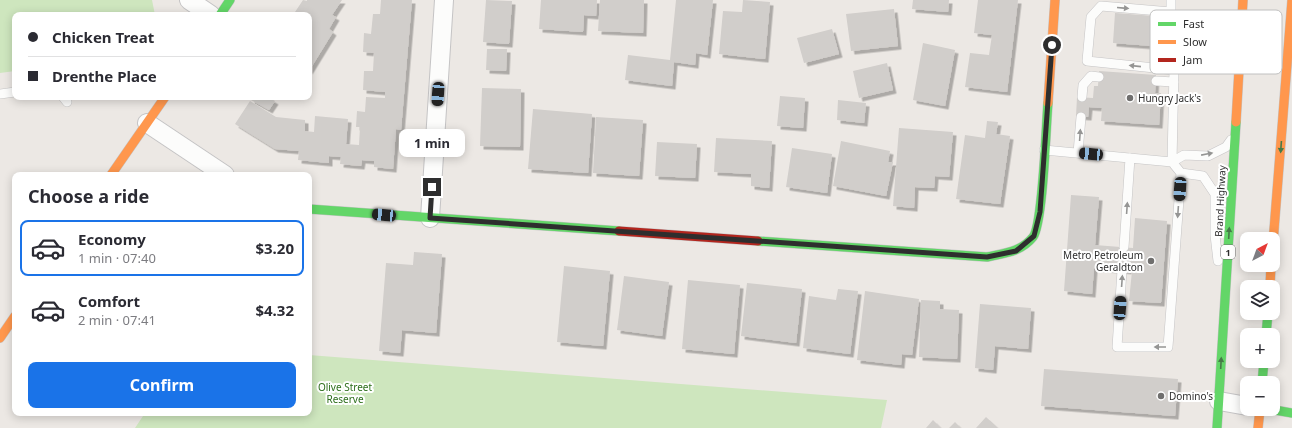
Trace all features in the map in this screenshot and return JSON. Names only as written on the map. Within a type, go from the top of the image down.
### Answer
[{"type":"main road","points":[[222,12],[230,0]]},
{"type":"main road","points":[[312,209],[987,257],[1016,251],[1034,236],[1040,212],[1055,0]]},
{"type":"main road","name":"Brand Highway","points":[[1242,10],[1243,0]]},
{"type":"main road","points":[[1274,232],[1292,0]]},
{"type":"main road","name":"Brand Highway","points":[[1216,428],[1219,402],[1239,74]]},
{"type":"main road","points":[[113,172],[162,100]]},
{"type":"main road","points":[[0,338],[12,320]]},
{"type":"main road","points":[[1280,411],[1292,413]]},
{"type":"main road","points":[[1258,428],[1259,416]]},
{"type":"street","points":[[189,0],[207,12]]},
{"type":"street","points":[[430,218],[444,0]]},
{"type":"street","points":[[147,123],[220,172]]},
{"type":"street","points":[[1219,402],[1240,405]]},
{"type":"lane","points":[[1150,10],[1101,6],[1091,17],[1087,61],[1150,68]]},
{"type":"lane","points":[[1174,74],[1172,162],[1181,173],[1203,176],[1215,194],[1215,235],[1224,316]]},
{"type":"lane","points":[[1082,97],[1083,85],[1091,76],[1099,77]]},
{"type":"lane","points":[[1156,81],[1174,82]]},
{"type":"lane","points":[[0,94],[12,92]]},
{"type":"lane","points":[[1078,153],[1081,117]]},
{"type":"lane","points":[[1044,150],[1172,162],[1184,156],[1208,156],[1226,147],[1235,134]]},
{"type":"lane","points":[[1124,247],[1130,158]]},
{"type":"lane","points":[[1122,270],[1117,347],[1168,347],[1181,173]]},
{"type":"green space","points":[[0,0],[152,0],[154,12],[12,12],[12,71],[0,73]]},
{"type":"green space","name":"Olive Street Reserve","points":[[312,355],[887,400],[881,428],[135,428],[143,416],[312,416]]},
{"type":"building","points":[[303,0],[342,0],[332,15],[336,17],[329,29],[333,32],[312,66],[312,12],[295,12]]},
{"type":"building","points":[[381,0],[412,0],[401,130],[396,129],[393,169],[374,167],[374,161],[362,160],[361,166],[340,164],[341,157],[329,156],[329,163],[298,160],[299,151],[275,149],[235,124],[250,101],[276,117],[305,120],[305,131],[314,132],[315,116],[348,119],[346,144],[359,145],[360,127],[356,127],[357,111],[365,112],[366,97],[385,98],[385,92],[363,90],[364,71],[373,71],[374,53],[363,52],[364,33],[371,34],[373,14],[380,14]]},
{"type":"building","points":[[486,0],[512,1],[509,44],[483,42]]},
{"type":"building","points":[[541,0],[597,0],[596,16],[584,15],[583,32],[539,29]]},
{"type":"building","points":[[600,0],[644,0],[643,33],[598,31]]},
{"type":"building","points":[[676,0],[713,0],[707,55],[696,53],[695,65],[674,62],[672,86],[625,80],[628,55],[670,60]]},
{"type":"building","points":[[743,0],[770,2],[765,59],[719,54],[723,11],[742,12]]},
{"type":"building","points":[[913,0],[949,0],[948,12],[912,9]]},
{"type":"building","points":[[978,0],[1018,0],[1007,92],[965,87],[970,53],[989,55],[992,35],[974,33]]},
{"type":"building","points":[[894,9],[898,46],[851,51],[846,14]]},
{"type":"building","points":[[1115,13],[1150,16],[1150,46],[1113,43]]},
{"type":"building","points":[[832,29],[839,54],[804,63],[797,38]]},
{"type":"building","points":[[923,43],[955,50],[945,106],[913,100]]},
{"type":"building","points":[[487,49],[507,49],[506,71],[486,70]]},
{"type":"building","points":[[887,63],[893,90],[859,98],[853,71]]},
{"type":"building","points":[[1099,71],[1156,75],[1155,93],[1161,93],[1159,125],[1101,121],[1102,108],[1089,107],[1088,117],[1076,116],[1077,97],[1093,98],[1094,86],[1098,86]]},
{"type":"building","points":[[482,88],[521,89],[520,147],[480,146]]},
{"type":"building","points":[[780,96],[805,98],[803,128],[777,126]]},
{"type":"building","points":[[251,100],[275,101],[269,110]]},
{"type":"building","points":[[838,100],[866,103],[864,123],[837,120]]},
{"type":"building","points":[[533,109],[592,114],[588,173],[528,169]]},
{"type":"building","points":[[596,117],[643,120],[639,176],[593,173]]},
{"type":"building","points":[[987,121],[998,122],[996,134],[1010,136],[1000,204],[956,199],[965,135],[985,138]]},
{"type":"building","points":[[899,128],[953,132],[949,177],[935,176],[934,188],[915,187],[914,208],[893,206]]},
{"type":"building","points":[[716,138],[772,141],[769,188],[751,186],[751,174],[714,172]]},
{"type":"building","points":[[841,141],[890,151],[888,162],[893,162],[886,196],[833,186]]},
{"type":"building","points":[[657,142],[697,144],[695,178],[655,176]]},
{"type":"building","points":[[792,148],[832,154],[827,193],[786,187]]},
{"type":"building","points":[[1071,195],[1099,197],[1095,245],[1133,248],[1135,218],[1167,221],[1161,303],[1129,301],[1132,271],[1094,268],[1092,294],[1064,291]]},
{"type":"building","points":[[414,252],[442,254],[436,333],[402,330],[400,353],[379,351],[386,263],[413,265]]},
{"type":"building","points":[[564,266],[610,271],[603,346],[557,342]]},
{"type":"building","points":[[624,276],[669,282],[662,336],[617,330]]},
{"type":"building","points":[[688,280],[740,285],[734,354],[682,349]]},
{"type":"building","points":[[747,283],[802,289],[796,343],[741,336]]},
{"type":"building","points":[[838,289],[858,291],[850,354],[803,348],[809,296],[836,300]]},
{"type":"building","points":[[865,291],[919,299],[912,355],[902,354],[901,365],[857,360]]},
{"type":"building","points":[[921,300],[940,301],[940,309],[959,310],[957,359],[919,357]]},
{"type":"building","points":[[980,304],[1031,308],[1028,349],[995,346],[993,370],[975,368]]},
{"type":"building","points":[[1044,369],[1178,379],[1175,416],[1041,406]]},
{"type":"building","points":[[986,417],[998,428],[976,428]]},
{"type":"building","points":[[933,420],[941,428],[926,428]]},
{"type":"building","points":[[955,422],[961,428],[949,428]]},
{"type":"traffic: fast","points":[[222,12],[230,0]]},
{"type":"traffic: fast","points":[[758,241],[987,257],[1018,249],[1033,237],[1039,214],[1044,173],[1048,103]]},
{"type":"traffic: fast","points":[[1217,428],[1236,122]]},
{"type":"traffic: fast","points":[[312,209],[619,231]]},
{"type":"traffic: fast","points":[[1267,320],[1267,328]]},
{"type":"traffic: fast","points":[[1263,368],[1263,376]]},
{"type":"traffic: fast","points":[[1280,411],[1292,413]]},
{"type":"traffic: slow","points":[[1048,103],[1055,0]]},
{"type":"traffic: slow","points":[[1242,10],[1243,0]]},
{"type":"traffic: slow","points":[[1274,232],[1292,0]]},
{"type":"traffic: slow","points":[[1236,122],[1239,74]]},
{"type":"traffic: slow","points":[[113,172],[163,100]]},
{"type":"traffic: slow","points":[[1270,280],[1271,272]]},
{"type":"traffic: slow","points":[[0,338],[12,320]]},
{"type":"traffic: slow","points":[[1258,428],[1259,416]]},
{"type":"traffic: jam","points":[[619,231],[758,241]]},
{"type":"place","name":"Hungry Jack's","points":[[1130,98]]},
{"type":"place","name":"Metro Petroleum Geraldton","points":[[1151,261]]},
{"type":"place","name":"Domino's","points":[[1161,396]]},
{"type":"route","points":[[432,187],[430,218],[987,257],[1016,251],[1034,236],[1040,212],[1052,45]]}]
